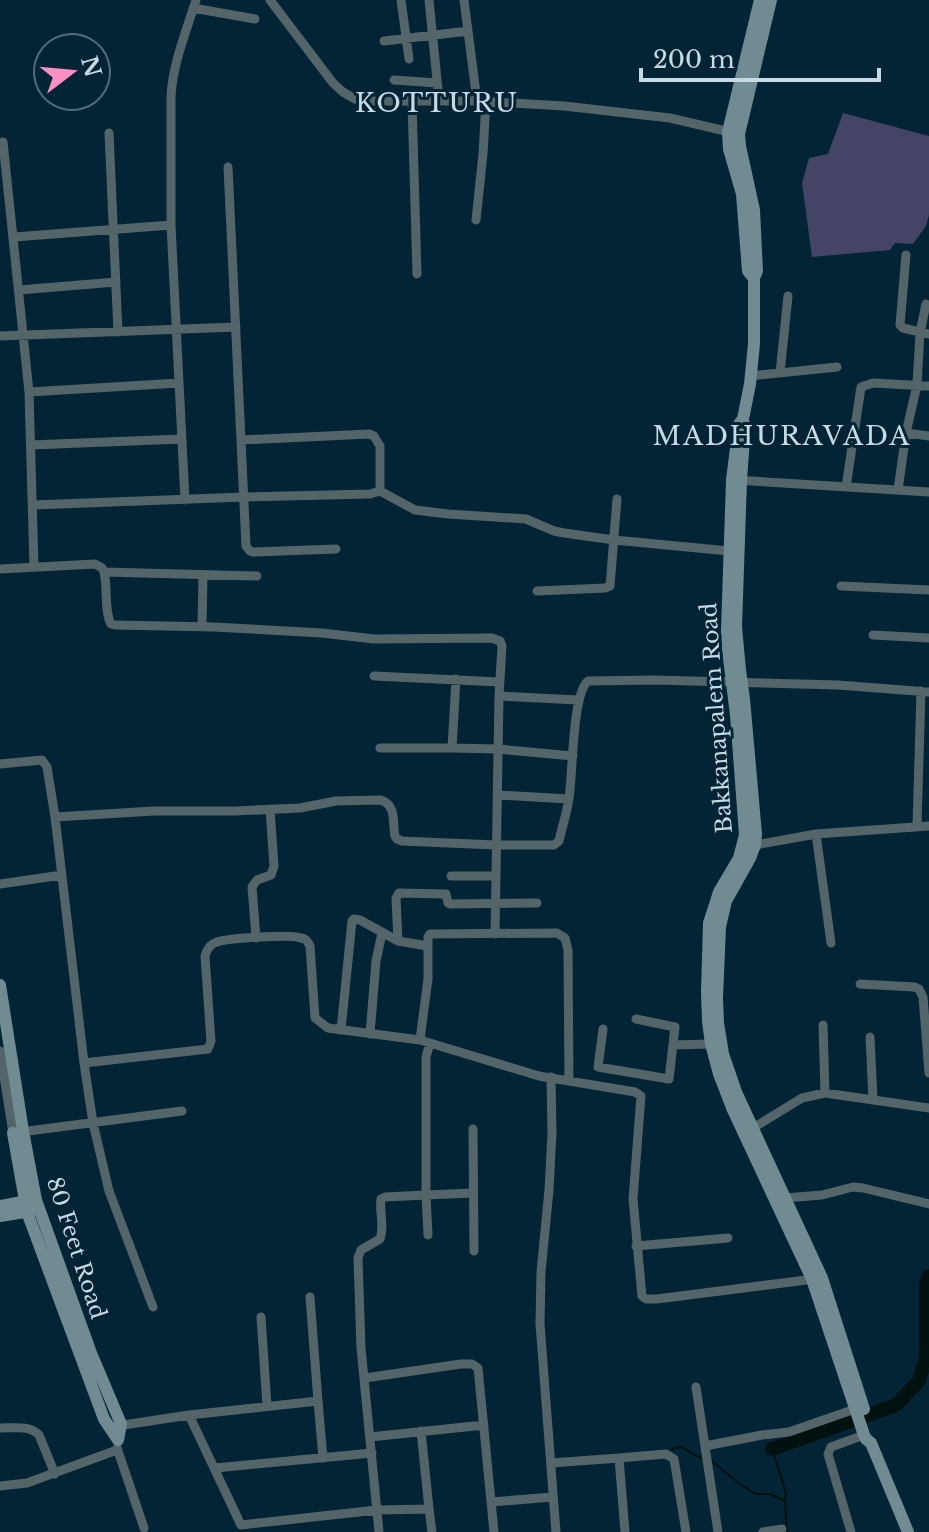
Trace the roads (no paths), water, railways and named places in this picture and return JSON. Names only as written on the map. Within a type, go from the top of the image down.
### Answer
[{"type":"street","points":[[270,0],[333,83],[355,99],[564,106],[670,118],[734,133]]},
{"type":"street","points":[[401,0],[409,59]]},
{"type":"street","points":[[429,0],[439,100]]},
{"type":"street","points":[[464,0],[481,101],[483,154],[476,220]]},
{"type":"street","points":[[734,133],[760,0]]},
{"type":"street","points":[[734,133],[771,0]]},
{"type":"street","points":[[185,500],[171,225],[173,77],[194,4],[255,19]]},
{"type":"street","points":[[384,41],[468,31]]},
{"type":"street","points":[[394,80],[437,83]]},
{"type":"street","points":[[412,102],[417,274]]},
{"type":"street","points":[[109,133],[118,332]]},
{"type":"street","name":"Bakkanapalem Road","points":[[734,133],[740,146],[754,210],[757,271],[754,278],[754,344],[743,419],[739,424],[729,551],[728,650],[737,683],[745,835],[739,858],[719,892],[709,923],[707,992],[711,1044],[719,1074],[733,1110],[817,1278]]},
{"type":"street","points":[[3,142],[29,392],[34,567]]},
{"type":"street","points":[[228,167],[246,546],[250,551],[336,549]]},
{"type":"street","points":[[14,237],[171,225]]},
{"type":"street","points":[[906,255],[900,325],[925,333]]},
{"type":"street","points":[[19,290],[116,282]]},
{"type":"street","points":[[780,373],[788,296]]},
{"type":"street","points":[[898,490],[925,333],[926,304]]},
{"type":"street","points":[[0,336],[236,327]]},
{"type":"street","points":[[750,376],[837,367]]},
{"type":"street","points":[[29,392],[179,383]]},
{"type":"street","points":[[846,487],[859,391],[864,385],[873,383],[929,386]]},
{"type":"street","points":[[906,433],[929,436]]},
{"type":"street","points":[[241,440],[369,434],[380,446],[380,491]]},
{"type":"street","points":[[31,445],[182,439]]},
{"type":"street","points":[[908,1532],[867,1434],[817,1278],[785,1198],[736,1092],[723,1054],[718,1023],[717,968],[726,901],[755,845],[756,819],[737,683],[736,480],[929,492]]},
{"type":"street","points":[[33,505],[370,494],[380,491],[415,510],[526,519],[554,531],[729,551]]},
{"type":"street","points":[[537,591],[610,586],[617,499]]},
{"type":"street","points":[[0,569],[95,564],[104,572],[107,616],[111,624],[202,626],[374,639],[492,638],[500,641],[495,934]]},
{"type":"street","points":[[104,572],[257,576]]},
{"type":"street","points":[[202,626],[203,575]]},
{"type":"street","points":[[841,586],[929,590]]},
{"type":"street","points":[[873,635],[929,638]]},
{"type":"street","points":[[374,676],[499,682]]},
{"type":"street","points":[[452,748],[456,679]]},
{"type":"street","points":[[55,817],[300,808],[336,801],[381,800],[392,810],[394,832],[397,839],[402,841],[554,845],[559,841],[569,799],[578,700],[584,684],[593,679],[838,685],[925,691],[917,826]]},
{"type":"street","points":[[499,696],[578,700]]},
{"type":"street","points":[[380,748],[498,749],[573,756]]},
{"type":"street","points":[[0,764],[45,762],[55,817],[93,1123],[109,1191],[153,1307]]},
{"type":"street","points":[[497,795],[569,799]]},
{"type":"street","points":[[918,795],[929,796]]},
{"type":"street","points":[[256,938],[252,887],[257,880],[271,875],[274,866],[270,809]]},
{"type":"street","points":[[755,845],[816,834],[929,826]]},
{"type":"street","points":[[816,834],[831,943]]},
{"type":"street","points":[[0,884],[62,875]]},
{"type":"street","points":[[451,876],[496,876]]},
{"type":"street","points":[[398,941],[396,898],[399,893],[446,894],[450,904],[537,903]]},
{"type":"street","points":[[341,1030],[354,919],[398,941],[428,946]]},
{"type":"street","points":[[370,1034],[376,961],[382,933]]},
{"type":"street","points":[[428,1235],[425,1042],[430,934],[557,933],[565,938],[568,950],[569,1080]]},
{"type":"street","points":[[84,1063],[208,1049],[211,1041],[207,949],[219,941],[298,937],[310,946],[315,1018],[328,1028],[425,1042],[539,1076],[635,1092],[641,1096],[633,1199],[640,1292],[646,1299],[817,1278]]},
{"type":"street","points":[[860,984],[919,989],[923,997],[929,1073]]},
{"type":"street","points":[[0,985],[18,1132]]},
{"type":"street","points":[[603,1029],[598,1067],[669,1079],[675,1027],[636,1019]]},
{"type":"street","points":[[823,1025],[825,1093]]},
{"type":"street","points":[[870,1037],[877,1101]]},
{"type":"street","points":[[673,1045],[711,1044]]},
{"type":"street","points":[[0,1051],[18,1132]]},
{"type":"street","points":[[551,1077],[551,1147],[540,1324],[556,1532]]},
{"type":"street","points":[[753,1128],[802,1098],[825,1093],[929,1108]]},
{"type":"street","points":[[18,1132],[182,1111]]},
{"type":"street","points":[[473,1129],[474,1251]]},
{"type":"street","name":"80 Feet Road","points":[[18,1132],[31,1206],[91,1353],[116,1426]]},
{"type":"street","points":[[785,1198],[828,1194],[853,1187],[929,1204]]},
{"type":"street","points":[[379,1532],[361,1348],[358,1258],[361,1250],[380,1239],[381,1199],[473,1193]]},
{"type":"street","points":[[0,1206],[31,1206]]},
{"type":"street","points":[[0,1216],[31,1206]]},
{"type":"street","points":[[636,1246],[728,1238]]},
{"type":"street","points":[[310,1297],[323,1458]]},
{"type":"street","points":[[261,1317],[267,1406]]},
{"type":"street","points":[[365,1378],[472,1364],[478,1368],[494,1532]]},
{"type":"street","points":[[696,1387],[718,1532]]},
{"type":"street","points":[[144,1528],[118,1445],[116,1426],[318,1401]]},
{"type":"street","points":[[705,1446],[789,1432],[859,1411]]},
{"type":"street","points":[[189,1415],[242,1528],[377,1510],[429,1509]]},
{"type":"street","points":[[370,1437],[484,1425]]},
{"type":"street","points":[[0,1428],[35,1431],[55,1474]]},
{"type":"street","points":[[421,1431],[432,1532]]},
{"type":"street","points":[[851,1532],[828,1454],[831,1447],[867,1434]]},
{"type":"street","points":[[0,1486],[27,1483],[55,1474],[118,1445]]},
{"type":"street","points":[[215,1468],[372,1453]]},
{"type":"street","points":[[551,1463],[666,1454],[674,1459],[686,1532]]},
{"type":"street","points":[[619,1458],[625,1532]]},
{"type":"street","points":[[491,1502],[553,1497]]},
{"type":"street","points":[[763,1532],[782,1529]]},
{"type":"waterway","points":[[772,1449],[896,1405],[919,1381],[926,1357],[926,1284],[929,1276]]},
{"type":"waterway","points":[[671,1449],[681,1447],[701,1458]]},
{"type":"waterway","points":[[712,1461],[756,1494],[770,1494],[785,1501],[786,1493],[772,1449]]},
{"type":"waterway","points":[[785,1501],[787,1532]]},
{"type":"district","name":"KOTTURU","points":[[437,103]]},
{"type":"district","name":"MADHURAVADA","points":[[782,436]]}]
